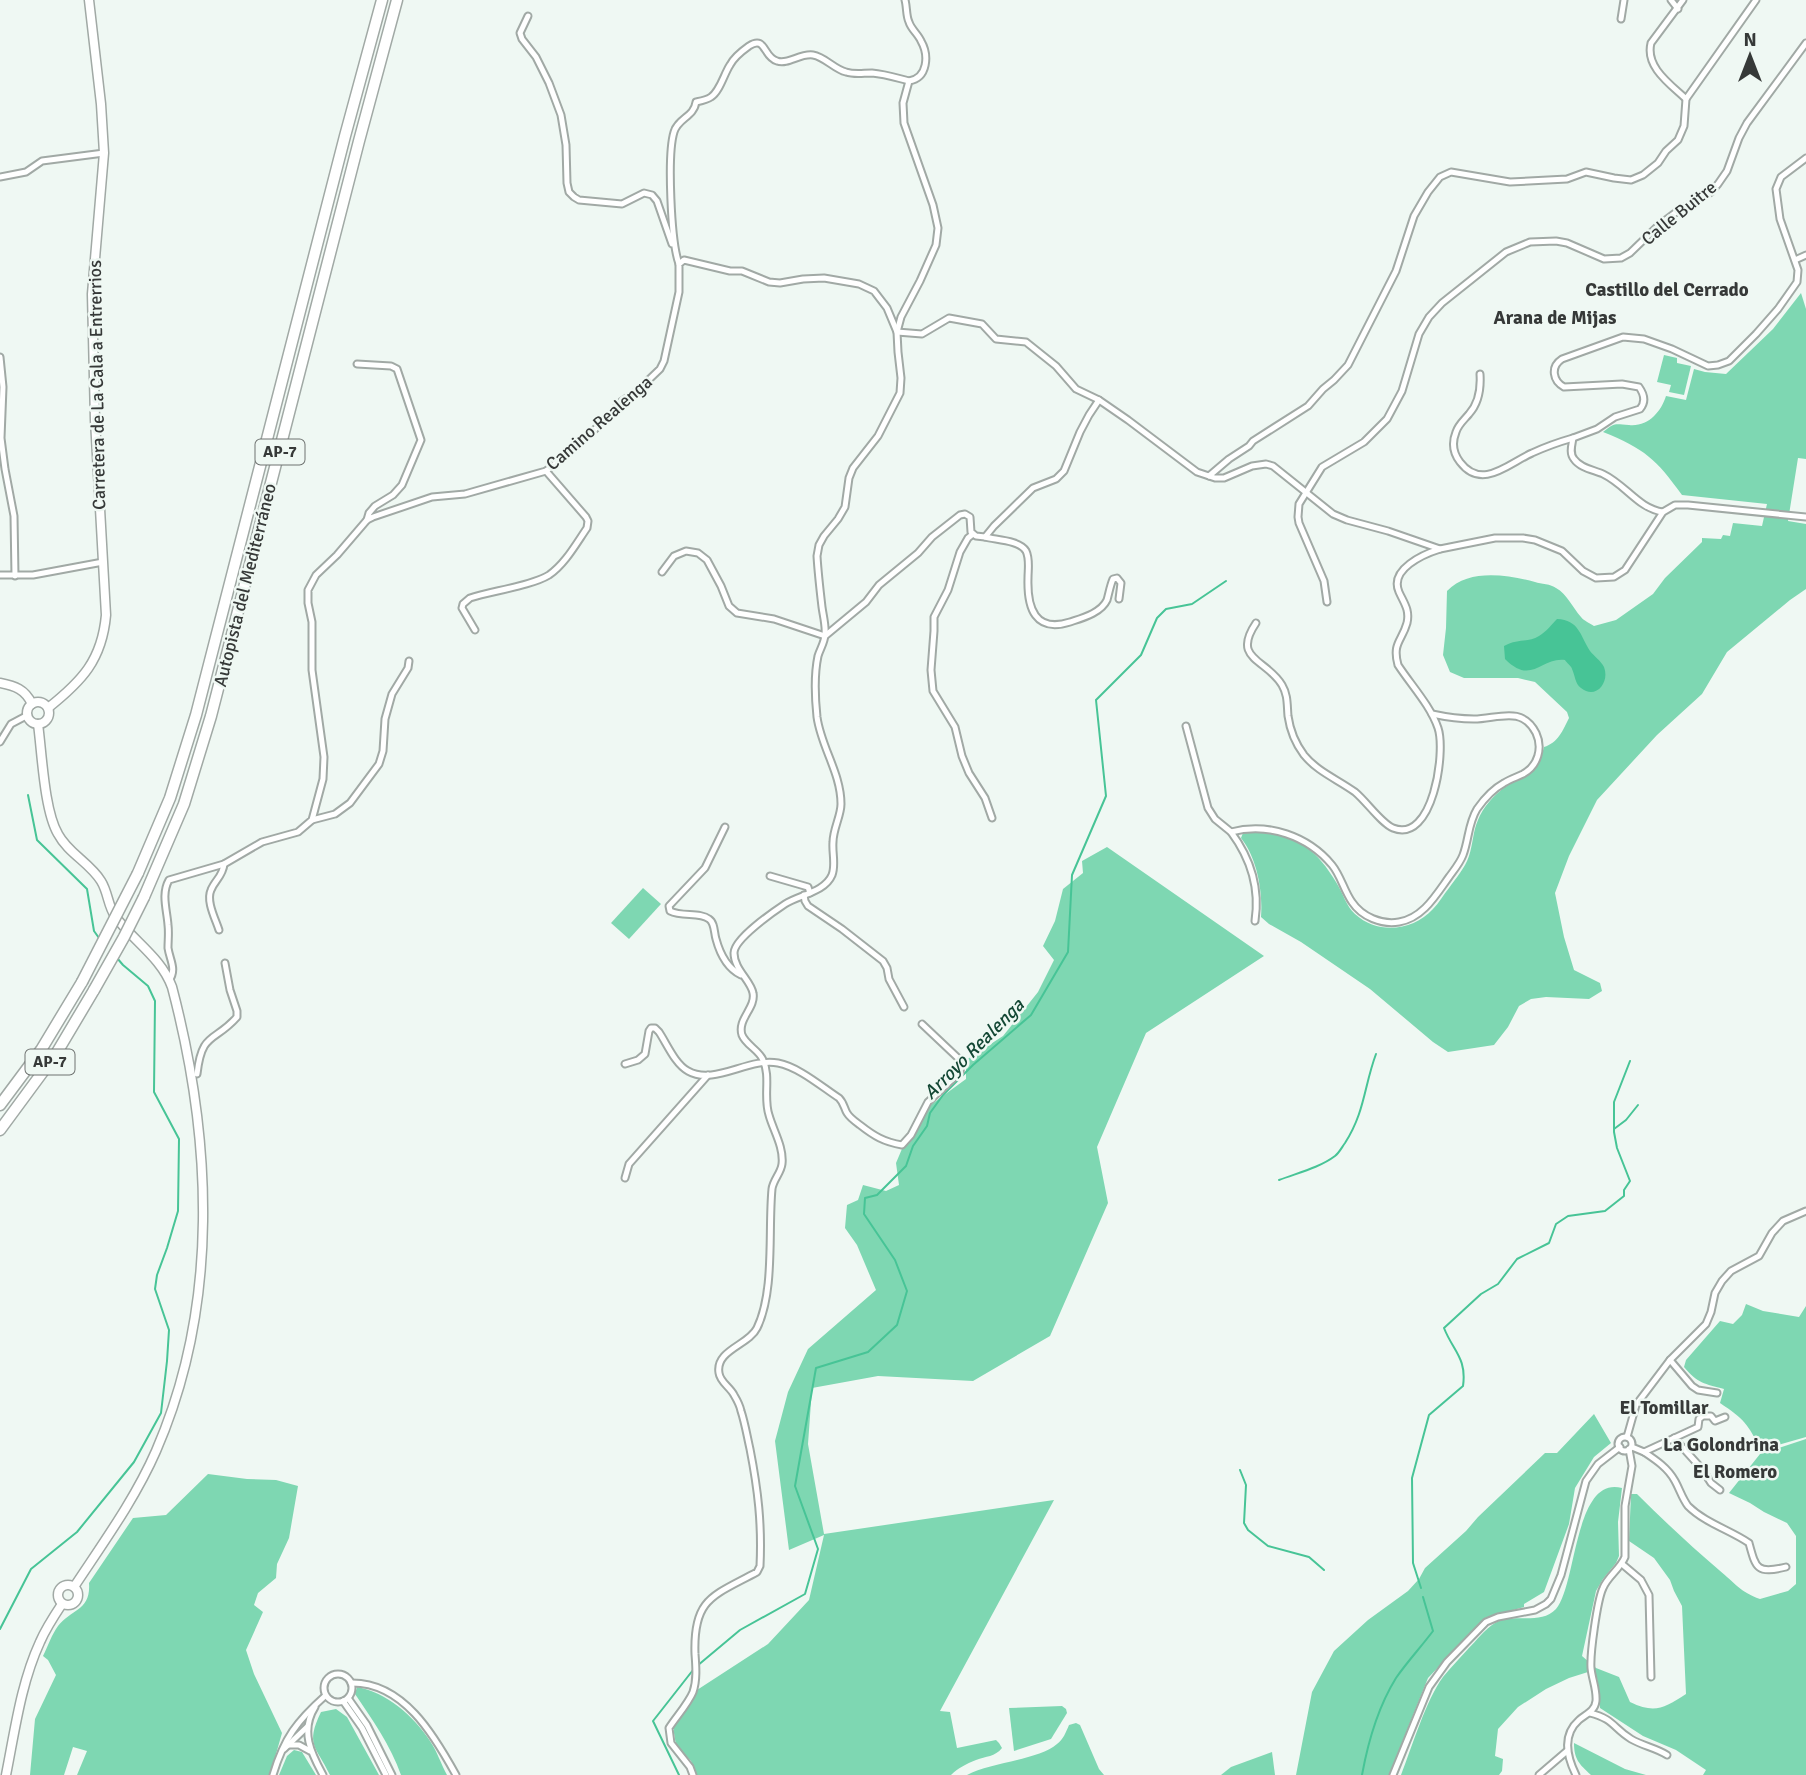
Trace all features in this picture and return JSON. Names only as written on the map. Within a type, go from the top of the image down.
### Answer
[{"type":"highway","name":"Autopista del Mediterráneo","points":[[0,1105],[41,1049],[82,982],[138,873],[170,798],[196,715],[382,0]]},
{"type":"highway","name":"Autopista del Mediterráneo","points":[[0,1130],[56,1054],[124,937],[184,804],[211,716],[398,0]]},
{"type":"street","name":"Carretera de La Cala a Entrerrios","points":[[48,708],[81,679],[94,660],[99,650],[106,615],[95,420],[92,295],[104,153],[89,0]]},
{"type":"street","points":[[675,254],[671,183],[674,131],[677,125],[692,113],[696,102],[710,99],[715,94],[731,62],[751,44],[759,43],[763,45],[768,56],[782,62],[807,54],[816,55],[850,74],[881,74],[914,80],[921,76],[926,67],[925,54],[923,42],[908,21],[905,0]]},
{"type":"street","points":[[1621,19],[1624,0]]},
{"type":"street","points":[[1671,0],[1678,9]]},
{"type":"street","points":[[1683,0],[1651,43],[1650,50],[1653,66],[1686,99]]},
{"type":"street","points":[[1209,476],[1249,446],[1253,440],[1308,406],[1348,365],[1396,271],[1414,216],[1428,191],[1440,177],[1451,172],[1510,182],[1567,179],[1586,172],[1631,180],[1643,175],[1658,163],[1678,140],[1684,127],[1686,99],[1756,0]]},
{"type":"street","points":[[528,16],[520,33],[549,83],[561,115],[566,145],[567,183],[569,192],[574,197],[579,200],[622,204],[645,193],[652,195],[657,201],[679,264],[684,260],[730,271],[742,271],[769,282],[824,278],[859,284],[874,291],[887,308],[897,332]]},
{"type":"street","name":"Calle Buitre","points":[[1327,602],[1324,581],[1298,517],[1299,504],[1322,467],[1364,442],[1387,419],[1402,391],[1419,334],[1429,317],[1442,303],[1506,252],[1530,242],[1567,243],[1604,259],[1621,258],[1630,253],[1666,219],[1699,201],[1718,184],[1727,170],[1747,123],[1806,43]]},
{"type":"street","points":[[693,1775],[671,1743],[669,1728],[692,1693],[696,1677],[694,1634],[701,1610],[718,1593],[757,1572],[760,1566],[761,1516],[741,1410],[734,1394],[720,1379],[718,1370],[725,1355],[756,1332],[761,1318],[767,1290],[773,1185],[782,1165],[782,1154],[768,1114],[767,1071],[762,1056],[743,1037],[741,1026],[754,991],[743,977],[733,954],[736,944],[769,915],[826,884],[832,875],[834,832],[841,805],[833,766],[817,720],[816,675],[825,636],[817,556],[819,545],[845,508],[853,468],[878,436],[900,393],[897,332],[901,317],[936,246],[938,228],[933,205],[904,123],[903,103],[909,81]]},
{"type":"street","points":[[0,177],[26,172],[42,161],[104,153]]},
{"type":"street","points":[[1480,374],[1479,397],[1474,409],[1458,426],[1453,441],[1456,456],[1468,470],[1484,475],[1492,474],[1532,452],[1597,429],[1615,417],[1642,406],[1644,396],[1639,387],[1633,385],[1564,387],[1554,376],[1558,362],[1623,337],[1672,349],[1708,366],[1724,364],[1756,334],[1797,282],[1795,260],[1780,219],[1776,189],[1781,177],[1806,158]]},
{"type":"street","points":[[1795,260],[1806,255]]},
{"type":"street","name":"Camino Realenga","points":[[312,820],[324,768],[313,682],[312,622],[308,603],[308,590],[316,575],[367,520],[432,497],[465,494],[546,471],[569,453],[622,401],[636,392],[660,369],[679,292],[679,264]]},
{"type":"street","points":[[897,332],[922,334],[949,318],[982,324],[996,339],[1026,342],[1056,366],[1076,389],[1099,400],[1197,472],[1224,478],[1252,466],[1266,464],[1279,470],[1333,513],[1347,520],[1440,548]]},
{"type":"street","points":[[0,357],[3,387],[1,438],[14,516],[15,576]]},
{"type":"street","points":[[357,364],[391,366],[397,369],[421,440],[402,485],[393,495],[375,506],[367,520]]},
{"type":"street","points":[[985,537],[1034,488],[1056,480],[1064,471],[1088,415],[1099,400]]},
{"type":"street","points":[[1573,438],[1571,451],[1576,462],[1613,479],[1647,508],[1663,512]]},
{"type":"street","points":[[475,630],[462,608],[463,604],[470,598],[548,575],[560,565],[587,528],[586,517],[546,471]]},
{"type":"street","points":[[1256,623],[1247,638],[1249,653],[1282,684],[1287,697],[1292,732],[1302,752],[1319,771],[1352,790],[1384,822],[1394,829],[1406,830],[1417,825],[1424,815],[1441,757],[1439,734],[1432,714],[1398,665],[1396,657],[1397,643],[1406,626],[1408,612],[1397,587],[1397,580],[1414,560],[1440,548],[1495,538],[1523,538],[1545,543],[1562,551],[1590,576],[1606,578],[1614,577],[1625,570],[1663,512],[1675,505],[1806,517]]},
{"type":"street","points":[[825,636],[866,602],[879,585],[918,553],[932,537],[965,513],[970,516],[971,532],[976,536],[1023,547],[1027,554],[1029,601],[1040,621],[1050,625],[1063,624],[1095,612],[1106,603],[1113,579],[1117,578],[1121,583],[1119,598]]},
{"type":"street","points":[[973,534],[960,552],[948,590],[934,617],[931,670],[933,691],[956,726],[965,765],[985,798],[992,818]]},
{"type":"street","points":[[662,572],[674,556],[686,551],[698,553],[707,560],[729,606],[737,613],[774,620],[825,636]]},
{"type":"street","points":[[0,575],[52,573],[103,562]]},
{"type":"street","points":[[169,981],[174,970],[168,945],[166,884],[174,878],[224,864],[262,842],[298,832],[312,820],[335,814],[350,803],[375,771],[383,751],[385,719],[392,694],[410,661]]},
{"type":"street","points":[[0,683],[22,690],[32,704]]},
{"type":"street","points":[[40,702],[48,708],[47,719],[38,724],[31,721],[27,715],[32,704],[40,702]]},
{"type":"street","points":[[1231,832],[1271,830],[1301,839],[1317,850],[1332,866],[1352,902],[1364,914],[1390,923],[1414,917],[1429,905],[1460,862],[1471,823],[1482,802],[1503,783],[1531,768],[1539,751],[1535,730],[1518,716],[1464,719],[1432,714]]},
{"type":"street","points":[[0,742],[11,724],[27,715]]},
{"type":"street","points":[[38,724],[49,809],[58,836],[102,881],[114,914],[158,962],[169,981],[178,1009],[201,1148],[201,1274],[190,1346],[179,1390],[156,1451],[138,1488],[74,1587]]},
{"type":"street","points":[[1186,726],[1208,808],[1243,848],[1252,872],[1256,896],[1255,921]]},
{"type":"street","points":[[725,827],[705,867],[669,906],[670,911],[678,915],[709,919],[725,962],[732,971],[743,977]]},
{"type":"street","points":[[219,930],[209,893],[222,874],[224,864]]},
{"type":"street","points":[[770,876],[808,887],[805,901],[808,906],[883,961],[904,1007]]},
{"type":"street","points":[[197,1074],[203,1044],[237,1017],[225,963]]},
{"type":"street","points":[[625,1063],[643,1057],[651,1028],[655,1028],[689,1072],[714,1075],[753,1063],[776,1062],[791,1067],[839,1098],[846,1112],[875,1138],[902,1145],[911,1135],[928,1102],[960,1072],[958,1058],[922,1024]]},
{"type":"street","points":[[625,1178],[629,1164],[708,1075]]},
{"type":"street","points":[[1627,1437],[1636,1405],[1670,1360],[1709,1318],[1715,1293],[1722,1281],[1731,1271],[1759,1256],[1783,1221],[1806,1211]]},
{"type":"street","points":[[1670,1360],[1692,1387],[1717,1393]]},
{"type":"street","points":[[1644,1452],[1698,1427],[1703,1416],[1711,1416],[1715,1421],[1725,1417]]},
{"type":"street","points":[[1620,1447],[1621,1439],[1627,1437]]},
{"type":"street","points":[[1539,1775],[1567,1751],[1573,1728],[1593,1710],[1596,1699],[1591,1662],[1601,1593],[1608,1579],[1625,1558],[1625,1506],[1632,1466],[1632,1441],[1627,1437]]},
{"type":"street","points":[[1674,1438],[1711,1483],[1720,1490]]},
{"type":"street","points":[[1620,1447],[1644,1452],[1660,1462],[1670,1473],[1690,1508],[1749,1543],[1757,1566],[1769,1570],[1786,1567]]},
{"type":"street","points":[[1393,1775],[1425,1694],[1447,1662],[1470,1637],[1492,1619],[1535,1611],[1551,1599],[1561,1575],[1586,1481],[1598,1464],[1620,1447]]},
{"type":"street","points":[[1622,1564],[1641,1580],[1648,1595],[1651,1676]]},
{"type":"street","points":[[64,1586],[74,1587],[78,1596],[75,1602],[62,1604],[58,1599],[59,1590],[64,1586]]},
{"type":"street","points":[[6,1775],[31,1662],[46,1629],[62,1604]]},
{"type":"street","points":[[341,1674],[351,1683],[352,1693],[346,1700],[332,1702],[325,1696],[323,1686],[331,1675],[341,1674]]},
{"type":"street","points":[[351,1683],[363,1683],[390,1693],[409,1707],[439,1744],[456,1775]]},
{"type":"street","points":[[274,1775],[282,1751],[296,1725],[304,1714],[325,1696]]},
{"type":"street","points":[[346,1700],[386,1775]]},
{"type":"street","points":[[346,1700],[367,1725],[392,1775]]},
{"type":"street","points":[[318,1702],[308,1726],[308,1743],[323,1775]]},
{"type":"street","points":[[1590,1713],[1608,1719],[1628,1737],[1667,1755]]},
{"type":"street","points":[[282,1751],[308,1726]]},
{"type":"street","points":[[289,1745],[299,1745],[310,1751]]},
{"type":"street","points":[[1567,1751],[1576,1775]]},
{"type":"shaded area","points":[[1801,293],[1806,309],[1806,459],[1798,458],[1788,521],[1806,524],[1806,589],[1727,652],[1702,694],[1657,735],[1597,800],[1569,856],[1555,893],[1574,970],[1600,983],[1602,991],[1589,999],[1531,999],[1519,1006],[1494,1045],[1448,1052],[1370,989],[1261,917],[1258,875],[1247,846],[1241,838],[1243,833],[1286,837],[1308,849],[1327,869],[1352,911],[1374,925],[1395,928],[1406,926],[1433,909],[1465,865],[1476,824],[1486,806],[1501,790],[1534,768],[1544,747],[1556,739],[1569,718],[1567,712],[1535,682],[1518,678],[1464,678],[1450,672],[1443,655],[1447,591],[1466,579],[1489,575],[1549,585],[1567,597],[1582,618],[1594,626],[1616,620],[1653,594],[1665,578],[1702,542],[1702,538],[1721,539],[1723,535],[1730,536],[1733,523],[1762,526],[1767,504],[1682,495],[1665,472],[1648,456],[1603,432],[1615,424],[1636,425],[1648,421],[1661,408],[1666,396],[1686,400],[1694,369],[1726,374],[1773,329]]},
{"type":"shaded area","points":[[1664,355],[1677,358],[1677,363],[1691,366],[1684,395],[1669,392],[1671,385],[1657,382]]},
{"type":"shaded area","points":[[1557,619],[1574,625],[1604,667],[1605,678],[1596,691],[1587,691],[1579,686],[1572,668],[1565,660],[1522,670],[1505,659],[1504,646],[1535,638]]},
{"type":"shaded area","points":[[1107,847],[1264,956],[1146,1033],[1097,1147],[1108,1203],[1050,1336],[973,1381],[878,1376],[812,1388],[808,1444],[824,1534],[1054,1500],[940,1711],[950,1712],[957,1748],[996,1740],[1002,1748],[951,1775],[696,1775],[691,1761],[676,1745],[673,1727],[697,1690],[768,1644],[809,1600],[824,1535],[789,1550],[775,1441],[788,1392],[808,1349],[876,1290],[857,1245],[845,1228],[847,1205],[858,1200],[863,1185],[886,1191],[899,1185],[896,1163],[907,1137],[925,1109],[966,1079],[966,1060],[1003,1036],[1038,992],[1054,960],[1043,946],[1055,921],[1063,889],[1083,873],[1082,861]]},
{"type":"shaded area","points":[[643,888],[661,904],[629,939],[611,923]]},
{"type":"shaded area","points":[[1746,1304],[1763,1311],[1799,1317],[1806,1306],[1806,1437],[1761,1450],[1745,1423],[1720,1403],[1724,1389],[1702,1382],[1684,1367],[1686,1360],[1720,1321],[1733,1324],[1742,1315]]},
{"type":"shaded area","points":[[1594,1414],[1611,1443],[1594,1457],[1575,1488],[1569,1524],[1544,1592],[1524,1604],[1524,1607],[1485,1618],[1428,1678],[1389,1775],[1296,1775],[1312,1692],[1334,1651],[1368,1620],[1408,1591],[1425,1568],[1545,1453],[1557,1453]]},
{"type":"shaded area","points":[[1806,1439],[1806,1775],[1703,1775],[1706,1770],[1676,1750],[1643,1736],[1600,1708],[1597,1678],[1588,1672],[1546,1689],[1518,1707],[1498,1729],[1495,1756],[1503,1759],[1499,1775],[1401,1775],[1437,1687],[1446,1673],[1481,1635],[1502,1620],[1542,1617],[1556,1609],[1563,1596],[1586,1514],[1594,1498],[1606,1488],[1622,1488],[1618,1522],[1619,1556],[1596,1591],[1582,1656],[1596,1668],[1619,1677],[1630,1702],[1639,1706],[1659,1708],[1686,1694],[1682,1606],[1670,1580],[1654,1558],[1629,1541],[1631,1494],[1637,1494],[1698,1552],[1747,1593],[1760,1599],[1788,1591],[1796,1584],[1796,1536],[1787,1523],[1729,1493],[1760,1454]]},
{"type":"shaded area","points":[[208,1474],[276,1480],[298,1486],[289,1538],[277,1564],[276,1578],[258,1593],[254,1605],[263,1612],[246,1650],[254,1674],[282,1733],[270,1775],[77,1775],[87,1751],[73,1747],[64,1775],[30,1775],[35,1719],[56,1675],[43,1656],[56,1629],[87,1599],[89,1583],[133,1518],[166,1515]]},
{"type":"shaded area","points":[[357,1687],[378,1694],[408,1714],[430,1741],[447,1775],[401,1775],[387,1743],[355,1694]]},
{"type":"shaded area","points":[[1062,1706],[1067,1713],[1051,1739],[1014,1751],[1009,1708]]},
{"type":"shaded area","points":[[336,1709],[347,1717],[379,1775],[330,1775],[313,1739],[321,1712]]},
{"type":"shaded area","points":[[1069,1725],[1080,1725],[1104,1775],[967,1775],[1039,1754],[1057,1744]]},
{"type":"shaded area","points":[[1574,1743],[1625,1769],[1646,1775],[1591,1775],[1578,1761]]},
{"type":"shaded area","points":[[294,1750],[302,1752],[316,1775],[279,1775],[287,1756]]},
{"type":"shaded area","points":[[1272,1752],[1275,1775],[1221,1775],[1231,1767]]},
{"type":"waterway","name":"Arroyo Realenga","points":[[697,1666],[740,1630],[805,1594],[818,1549],[795,1486],[816,1368],[868,1352],[897,1325],[907,1291],[895,1260],[864,1214],[865,1198],[877,1195],[906,1166],[913,1146],[927,1126],[930,1113],[943,1095],[1031,1015],[1068,952],[1072,875],[1106,796],[1096,700],[1141,655],[1157,618],[1166,609],[1192,604],[1226,581]]},
{"type":"waterway","points":[[28,795],[37,840],[87,889],[94,931],[99,938]]},
{"type":"waterway","points":[[0,1629],[31,1569],[77,1532],[134,1462],[161,1413],[169,1330],[155,1289],[178,1211],[179,1139],[154,1092],[155,1001],[148,986],[117,958]]},
{"type":"waterway","points":[[1279,1180],[1322,1164],[1339,1152],[1357,1121],[1376,1054]]},
{"type":"waterway","points":[[1421,1588],[1413,1563],[1412,1478],[1429,1415],[1463,1386],[1464,1376],[1461,1361],[1444,1328],[1481,1294],[1498,1284],[1517,1259],[1549,1243],[1556,1224],[1568,1216],[1605,1211],[1624,1196],[1624,1190],[1630,1181],[1617,1148],[1614,1102],[1630,1061]]},
{"type":"waterway","points":[[1614,1129],[1626,1120],[1638,1105]]},
{"type":"waterway","points":[[1240,1470],[1246,1485],[1244,1523],[1248,1530],[1268,1546],[1309,1557],[1324,1570]]},
{"type":"waterway","points":[[1362,1775],[1374,1725],[1384,1701],[1400,1672],[1433,1631],[1423,1597]]},
{"type":"waterway","name":"Arroyo Realenga","points":[[679,1775],[653,1721],[693,1670]]},
{"type":"district","name":"Castillo del Cerrado","points":[[1667,290]]},
{"type":"district","name":"Arana de Mijas","points":[[1555,318]]},
{"type":"district","name":"El Tomillar","points":[[1664,1408]]},
{"type":"district","name":"La Golondrina","points":[[1721,1445]]},
{"type":"district","name":"El Romero","points":[[1735,1472]]}]
